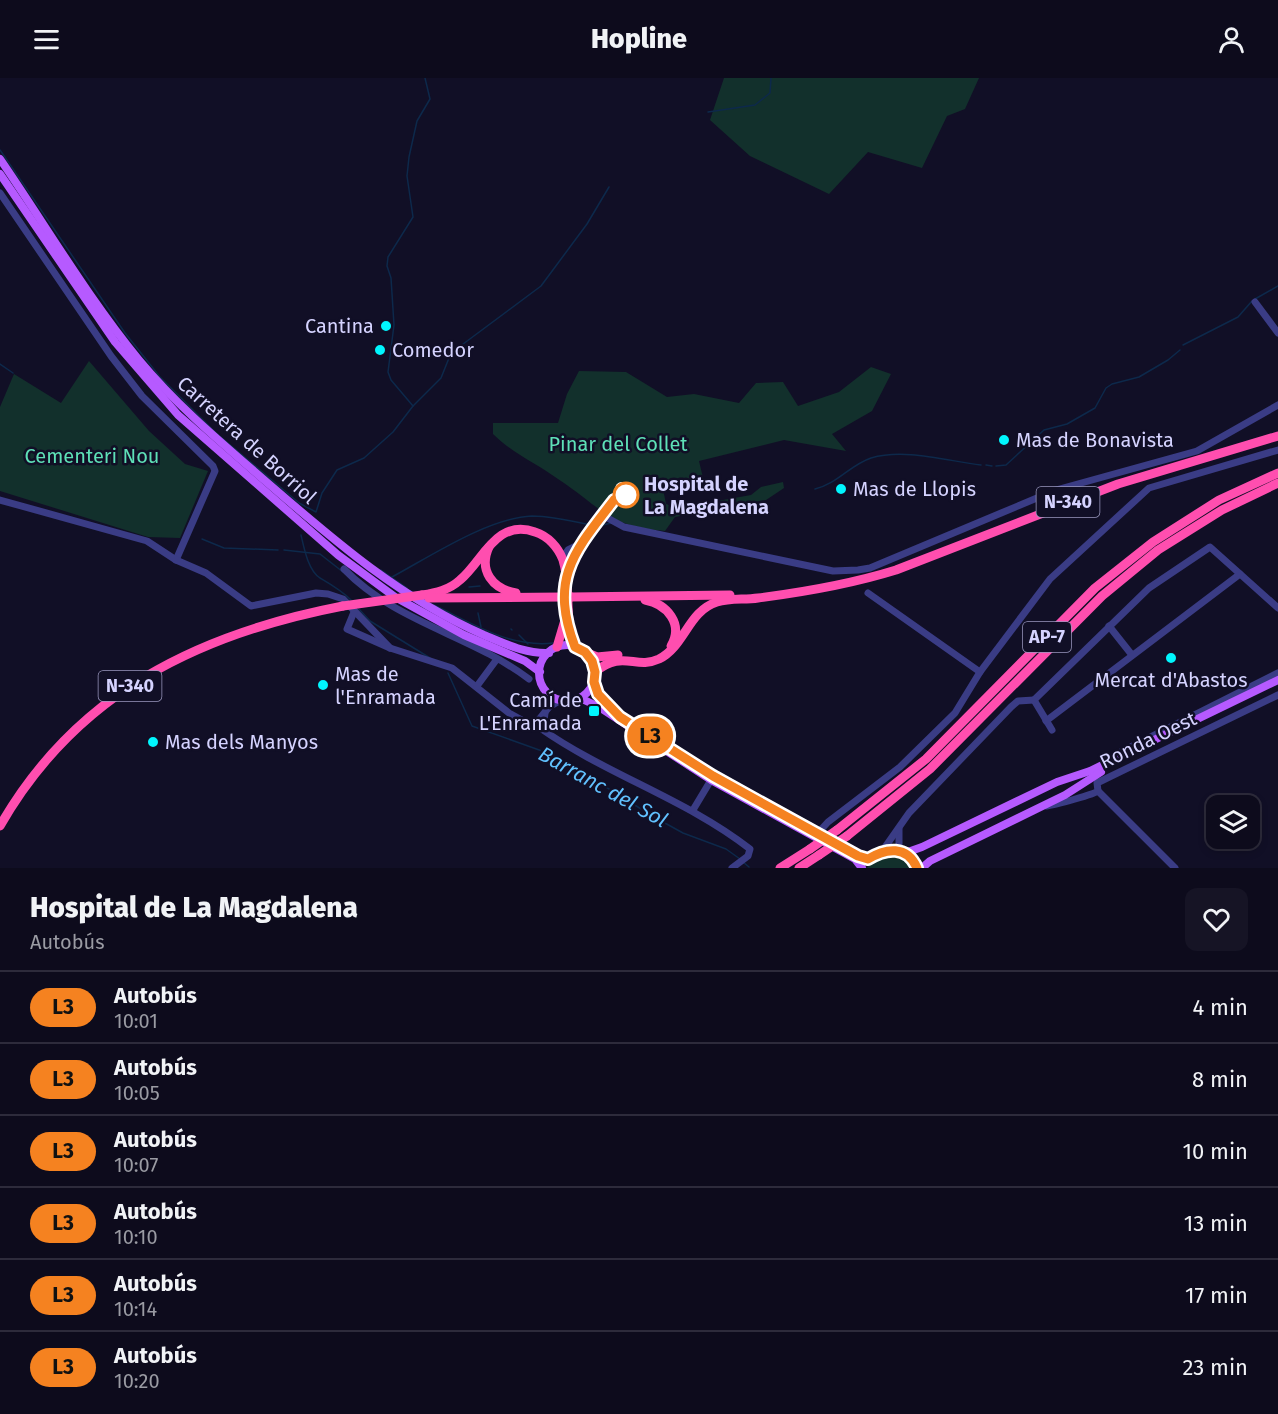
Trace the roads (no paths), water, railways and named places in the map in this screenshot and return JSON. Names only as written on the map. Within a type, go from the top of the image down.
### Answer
[{"type":"highway","name":"N-340","points":[[0,826],[50,757],[94,713],[163,665],[231,634],[343,606],[392,599],[772,596],[817,590],[897,570],[1107,488],[1278,436]]},
{"type":"highway","name":"AP-7","points":[[780,868],[837,830],[926,759],[1095,588],[1162,536],[1219,500],[1278,473]]},
{"type":"highway","name":"AP-7","points":[[799,868],[847,836],[930,769],[1102,596],[1158,550],[1222,510],[1278,483]]},
{"type":"highway","points":[[424,597],[458,582],[493,540],[515,529],[528,529],[547,538],[567,555],[566,614],[575,647]]},
{"type":"highway","points":[[493,540],[484,562],[488,576],[494,585],[503,591],[543,593],[562,597]]},
{"type":"highway","points":[[606,596],[652,602],[666,608],[673,617],[676,630],[674,643],[665,656]]},
{"type":"highway","points":[[595,672],[608,662],[656,660],[665,656],[676,645],[692,620],[706,607],[733,598],[772,596]]},
{"type":"highway","points":[[553,650],[566,614]]},
{"type":"highway","points":[[585,652],[597,657],[617,655],[638,661]]},
{"type":"main road","name":"Carretera de Borriol","points":[[0,159],[120,336],[158,382],[214,437],[343,547],[398,589],[441,614],[504,643],[532,653],[553,650]]},
{"type":"main road","name":"Carretera de Borriol","points":[[0,174],[115,342],[178,415],[338,555],[395,597],[464,635],[525,661],[540,672]]},
{"type":"main road","points":[[575,647],[585,652],[592,661],[595,672],[594,682],[588,692],[580,698],[561,700],[547,692],[540,672],[553,650],[575,647]]},
{"type":"main road","name":"Ronda Oest","points":[[902,852],[922,847],[1057,782],[1090,771],[1278,680]]},
{"type":"main road","points":[[594,682],[608,707],[620,717],[713,776],[858,856],[868,859]]},
{"type":"main road","name":"Ronda Oest","points":[[922,868],[930,861],[1065,795],[1090,777],[1278,686]]},
{"type":"main road","points":[[580,698],[599,707],[711,780],[855,859],[862,868],[868,859],[883,850],[902,852],[917,868]]},
{"type":"street","points":[[0,193],[117,364],[142,396],[213,466],[215,471],[176,560]]},
{"type":"street","points":[[1255,302],[1278,333]]},
{"type":"street","points":[[567,555],[583,543],[602,515],[624,527],[834,571],[870,568],[1056,490],[1197,451],[1278,405]]},
{"type":"street","points":[[817,834],[828,822],[900,767],[955,713],[980,672],[1050,579],[1149,488],[1278,450]]},
{"type":"street","points":[[0,500],[147,541],[176,560],[206,573],[251,606],[316,593],[343,599],[390,648]]},
{"type":"street","points":[[883,850],[900,824],[1011,707],[1018,701],[1034,700],[1149,588],[1210,547],[1278,608]]},
{"type":"street","points":[[344,569],[388,606],[497,660],[529,679]]},
{"type":"street","points":[[1046,721],[1240,574]]},
{"type":"street","points":[[868,593],[980,672]]},
{"type":"street","points":[[354,612],[347,629],[390,648],[452,668],[510,713],[541,721],[551,736],[693,810],[750,849],[748,856],[732,868]]},
{"type":"street","points":[[1109,626],[1132,655]]},
{"type":"street","points":[[477,686],[497,660]]},
{"type":"street","name":"Ronda Oest","points":[[1090,771],[1100,762],[1137,742],[1278,673]]},
{"type":"street","points":[[541,721],[547,692]]},
{"type":"street","name":"Ronda Oest","points":[[1039,808],[1094,794],[1098,791],[1096,783],[1278,695]]},
{"type":"street","points":[[541,721],[561,700]]},
{"type":"street","points":[[1034,700],[1052,730]]},
{"type":"street","points":[[693,810],[711,780]]},
{"type":"street","points":[[1098,791],[1175,868]]},
{"type":"street","points":[[900,824],[897,836],[902,852]]},
{"type":"waterway","name":"Barranc del Sol","points":[[0,150],[125,333],[160,377],[216,433],[299,503],[316,512],[322,493],[337,470],[364,458],[393,432],[413,406],[391,380],[388,372],[394,325],[391,278],[387,266],[388,257],[413,217],[407,176],[417,121],[430,99],[425,78]]},
{"type":"waterway","points":[[708,112],[755,105],[770,93],[771,78]]},
{"type":"waterway","points":[[413,406],[441,378],[451,353],[541,286],[587,224],[609,187]]},
{"type":"waterway","points":[[1255,299],[1278,286]]},
{"type":"waterway","points":[[1183,345],[1238,317],[1252,301]]},
{"type":"waterway","points":[[996,466],[1006,465],[1044,430],[1067,424],[1095,408],[1106,388],[1112,384],[1139,377],[1180,350]]},
{"type":"waterway","points":[[0,364],[13,373]]},
{"type":"waterway","points":[[815,489],[830,483],[863,461],[884,455],[926,456],[981,465]]},
{"type":"waterway","points":[[986,465],[992,466]]},
{"type":"waterway","points":[[392,577],[460,539],[515,518],[547,517],[591,525]]},
{"type":"waterway","points":[[603,525],[611,523]]},
{"type":"waterway","name":"Barranc del Sol","points":[[301,535],[312,570],[351,600]]},
{"type":"waterway","points":[[202,539],[224,548],[278,550]]},
{"type":"waterway","points":[[284,550],[320,554],[343,572]]},
{"type":"waterway","points":[[381,570],[407,588]]},
{"type":"waterway","points":[[469,587],[480,586]]},
{"type":"waterway","points":[[434,605],[506,638],[537,644],[553,643]]},
{"type":"waterway","name":"Barranc del Sol","points":[[358,608],[370,621],[430,658]]},
{"type":"waterway","points":[[478,613],[481,627]]},
{"type":"waterway","points":[[519,635],[528,644]]},
{"type":"waterway","name":"Barranc del Sol","points":[[448,673],[472,726],[556,756],[654,817],[683,833],[726,849],[740,859]]},
{"type":"waterway","name":"Barranc del Sol","points":[[743,862],[749,867]]},
{"type":"place","name":"Cantina","points":[[386,326]]},
{"type":"place","name":"Comedor","points":[[380,350]]},
{"type":"place","name":"Mas de Bonavista","points":[[1004,440]]},
{"type":"place","name":"Mas de Llopis","points":[[841,489]]},
{"type":"place","name":"Hospital de La Magdalena","points":[[626,495]]},
{"type":"place","name":"Mercat d'Abastos","points":[[1171,658]]},
{"type":"place","name":"Mas de l'Enramada","points":[[323,685]]},
{"type":"place","name":"Camí de L'Enramada","points":[[594,711]]},
{"type":"place","name":"Mas dels Manyos","points":[[153,742]]},
{"type":"park label","name":"Pinar del Collet","points":[[618,444]]},
{"type":"park label","name":"Cementeri Nou","points":[[92,456]]}]
